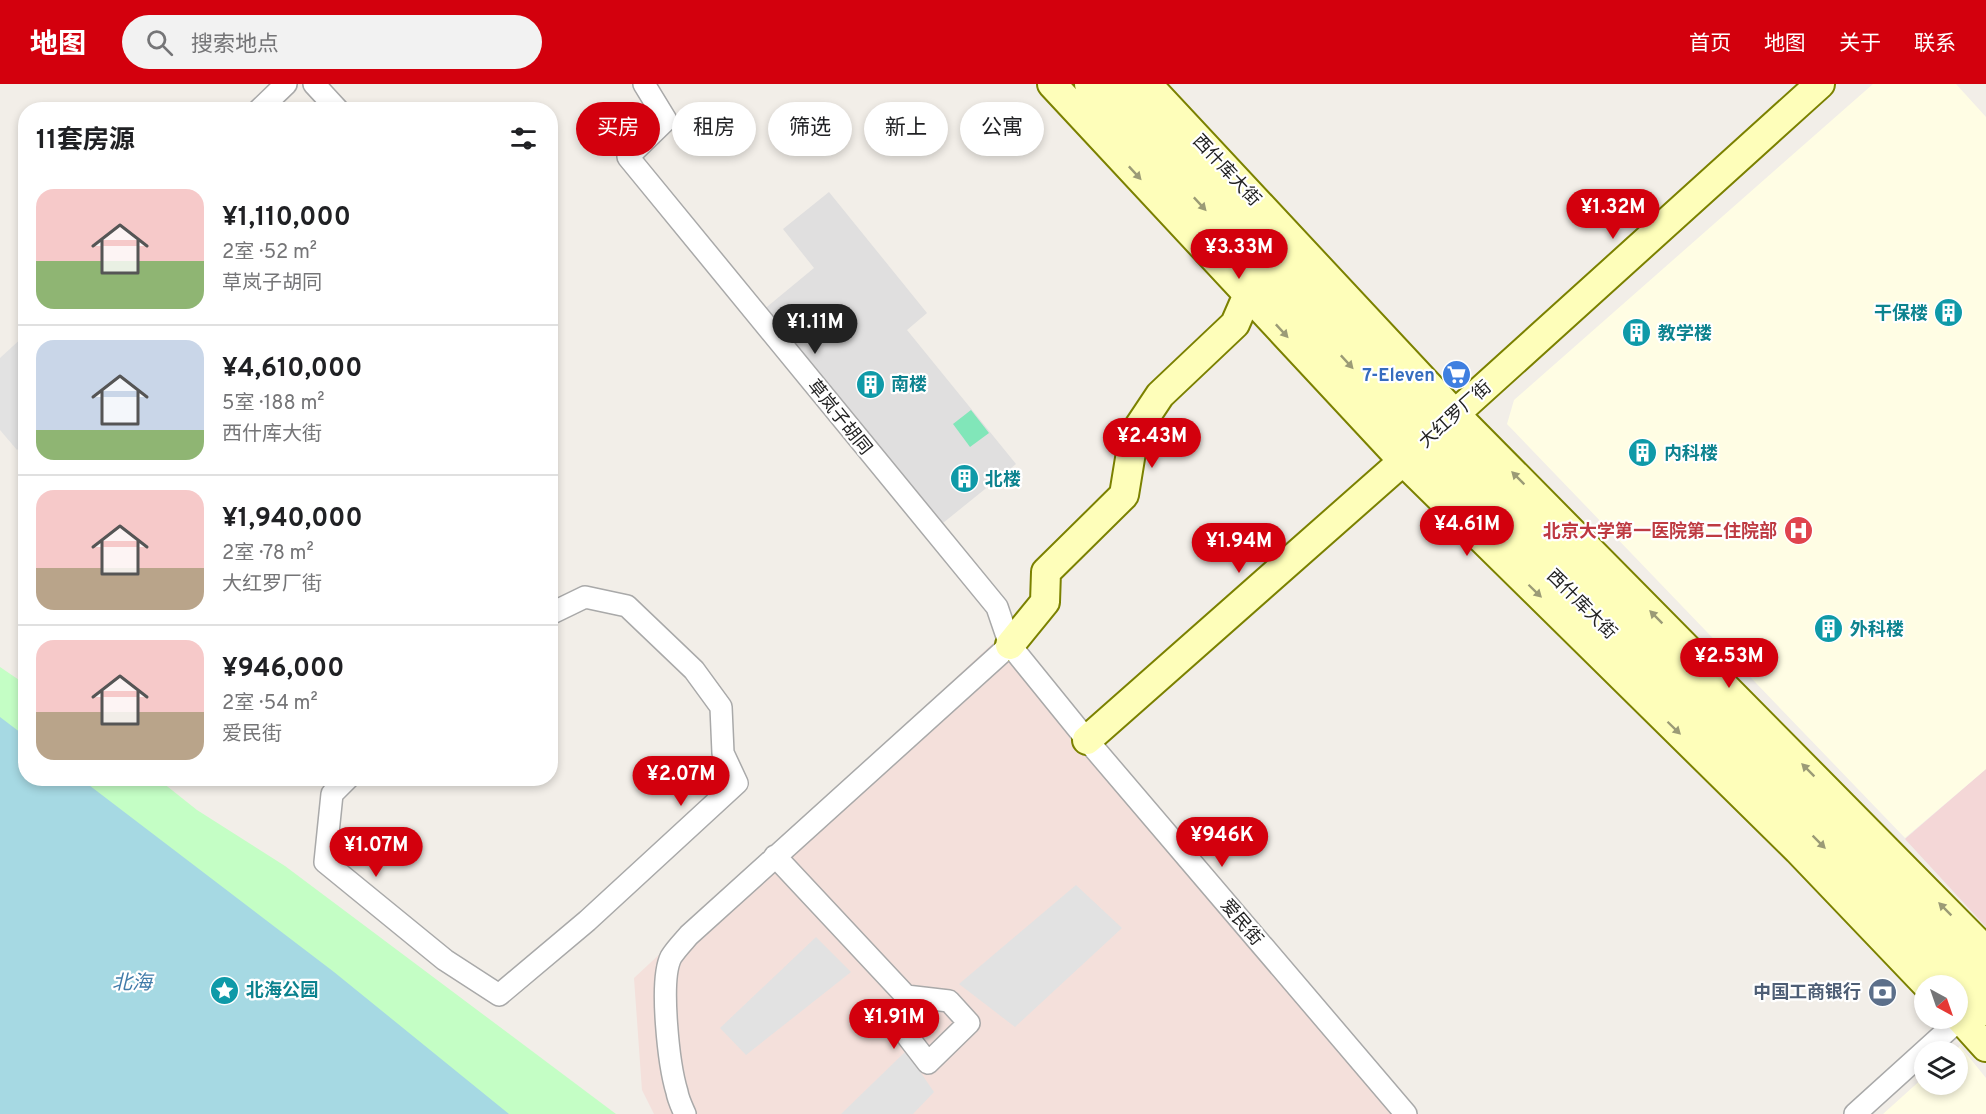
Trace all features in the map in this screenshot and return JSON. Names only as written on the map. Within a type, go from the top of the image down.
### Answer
[{"type":"street","points":[[267,102],[286,84]]},
{"type":"street","points":[[314,84],[331,102]]},
{"type":"street","name":"草岚子胡同","points":[[644,84],[666,120],[628,157],[997,607],[1010,645]]},
{"type":"street","name":"西什库大街","points":[[1052,84],[1248,294],[1429,437],[1986,951]]},
{"type":"street","name":"西什库大街","points":[[1089,84],[1260,269],[1986,980]]},
{"type":"street","name":"西什库大街","points":[[1117,84],[1798,850],[1917,975]]},
{"type":"street","name":"西什库大街","points":[[1147,84],[1429,437],[1931,975]]},
{"type":"street","name":"大红罗厂街","points":[[1087,740],[1429,437],[1820,84]]},
{"type":"street","points":[[684,1114],[676,1092],[670,1056],[666,1003],[670,958],[688,935],[1010,645],[1045,602],[1046,572],[1124,495],[1134,434],[1160,395],[1235,324],[1260,269]]},
{"type":"street","points":[[340,786],[332,794],[325,862],[445,960],[499,995],[587,921],[736,783],[723,753],[721,706],[694,670],[627,606],[585,597],[558,610]]},
{"type":"street","name":"爱民街","points":[[1010,645],[1087,740],[1406,1114]]},
{"type":"street","points":[[775,856],[906,996]]},
{"type":"street","name":"西什库大街","points":[[1968,1015],[1986,1047]]},
{"type":"street","points":[[1855,1114],[1952,1029]]},
{"type":"shaded area","name":"北京大学第一医院第二住院部","points":[[1873,84],[1956,84],[1986,117],[1986,769],[1905,838],[1507,424],[1514,400]]},
{"type":"shaded area","points":[[829,192],[927,313],[907,330],[1016,464],[938,527],[762,311],[814,268],[783,229]]},
{"type":"shaded area","points":[[18,341],[17,450],[0,430],[0,358]]},
{"type":"shaded area","points":[[993,643],[1393,1114],[654,1114],[642,1090],[634,978]]},
{"type":"shaded area","points":[[1986,769],[1986,927],[1905,839]]},
{"type":"shaded area","points":[[1076,885],[1122,928],[1015,1027],[959,984]]},
{"type":"shaded area","points":[[816,937],[851,972],[746,1055],[720,1028]]},
{"type":"shaded area","points":[[906,1051],[934,1092],[913,1114],[841,1114]]},
{"type":"shaded area","points":[[1968,1056],[1986,1078],[1986,1114],[1883,1114],[1914,1086],[1914,1095],[1968,1095]]},
{"type":"green space","points":[[971,410],[989,433],[970,447],[953,424]]},
{"type":"green space","name":"北海","points":[[0,667],[18,679],[18,786],[167,786],[197,810],[285,866],[616,1114],[0,1114]]},
{"type":"water","name":"北海","points":[[0,717],[18,731],[18,786],[90,786],[334,972],[509,1114],[0,1114]]},
{"type":"place","name":"干保楼","points":[[1949,313]]},
{"type":"place","name":"教学楼","points":[[1637,333]]},
{"type":"place","name":"7-Eleven","points":[[1456,375]]},
{"type":"place","name":"南楼","points":[[870,384]]},
{"type":"place","name":"内科楼","points":[[1643,453]]},
{"type":"place","name":"北楼","points":[[964,479]]},
{"type":"place","name":"北京大学第一医院第二住院部","points":[[1798,531]]},
{"type":"place","name":"外科楼","points":[[1829,629]]},
{"type":"place","name":"北海公园","points":[[225,990]]},
{"type":"place","name":"中国工商银行","points":[[1882,992]]}]
